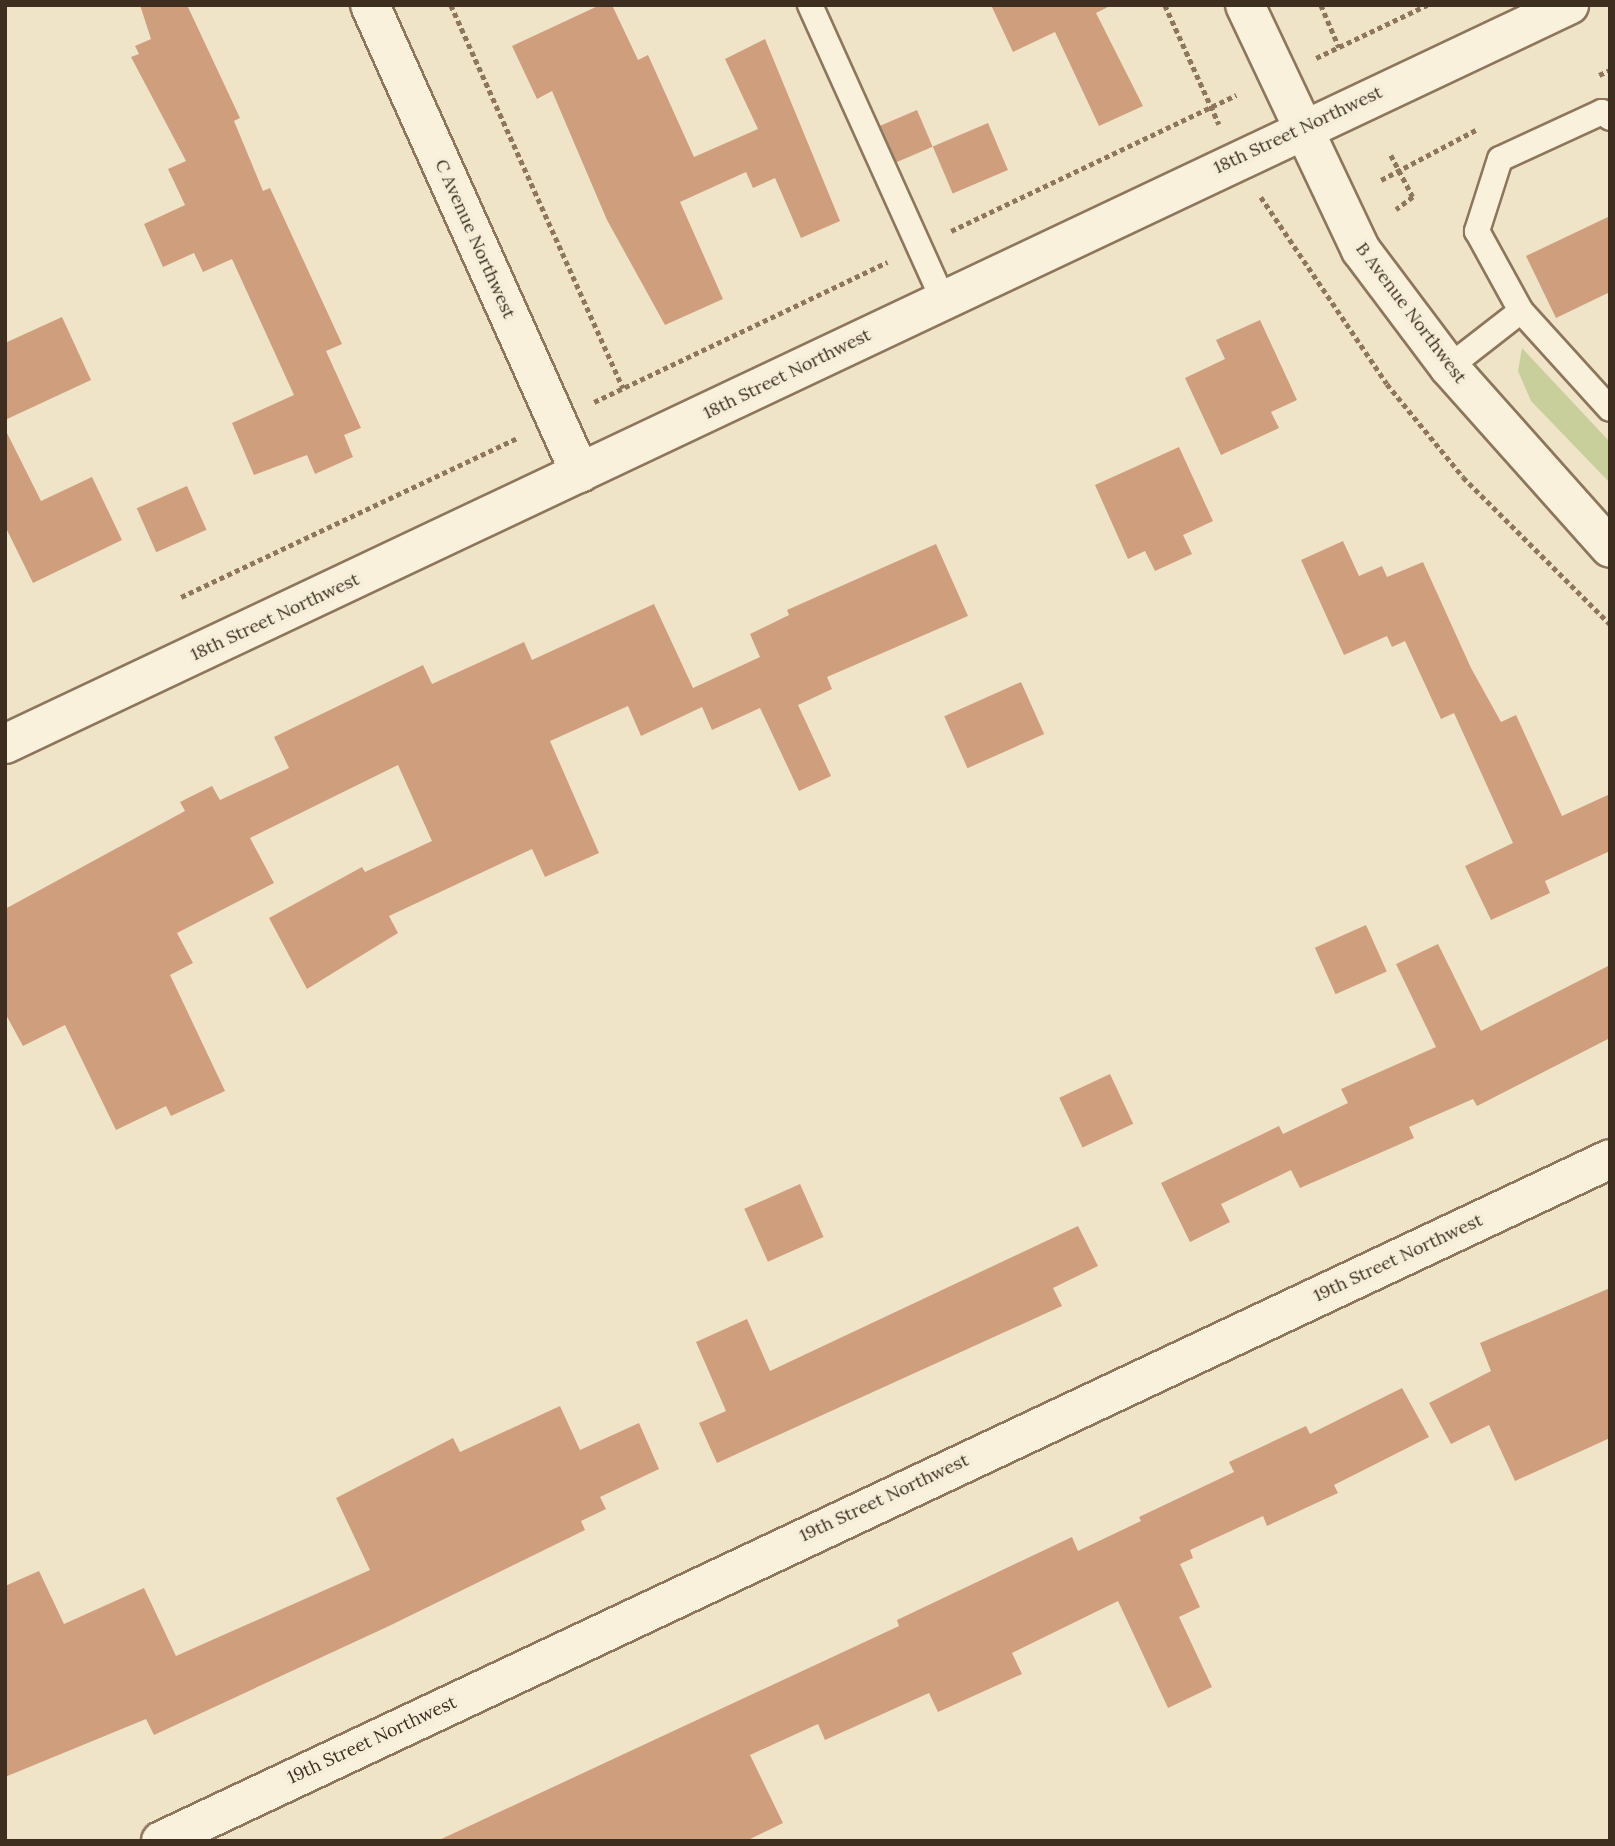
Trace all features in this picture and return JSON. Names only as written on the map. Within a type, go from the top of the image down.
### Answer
[{"type":"street","name":"C Avenue Northwest","points":[[370,5],[580,473]]},
{"type":"street","name":"B Avenue Northwest","points":[[1245,5],[1300,127],[1361,250],[1449,367],[1610,548]]},
{"type":"street","name":"18th Street Northwest","points":[[5,744],[580,473],[1300,127],[1569,5]]},
{"type":"street","name":"19th Street Northwest","points":[[161,1841],[1610,1159]]},
{"type":"lane","points":[[810,5],[943,299]]},
{"type":"lane","points":[[1610,118],[1602,112],[1500,159],[1477,231],[1521,311],[1610,409]]},
{"type":"lane","points":[[1449,367],[1521,311]]},
{"type":"path","points":[[450,5],[623,388]]},
{"type":"path","points":[[1165,5],[1222,131]]},
{"type":"path","points":[[1321,5],[1339,47]]},
{"type":"path","points":[[1316,58],[1427,5]]},
{"type":"path","points":[[1391,155],[1413,197],[1396,210]]},
{"type":"path","points":[[1258,193],[1387,384],[1463,477],[1610,624]]},
{"type":"path","points":[[181,597],[532,432]]},
{"type":"green space","points":[[1522,348],[1610,442],[1610,483],[1531,401],[1518,371]]},
{"type":"building","points":[[140,5],[187,5],[240,118],[234,121],[263,191],[270,188],[342,344],[326,351],[361,428],[344,435],[353,457],[315,474],[307,455],[254,475],[232,423],[294,395],[232,259],[203,272],[194,253],[163,267],[144,224],[185,205],[168,169],[186,161],[131,57],[139,54],[135,46],[151,39]]},
{"type":"building","points":[[600,5],[612,5],[638,60],[648,55],[694,157],[758,129],[725,59],[765,39],[840,221],[801,238],[775,178],[753,188],[746,172],[680,202],[723,299],[665,325],[607,220],[552,91],[537,99],[512,46]]},
{"type":"building","points":[[991,5],[1112,5],[1096,13],[1143,106],[1099,126],[1055,32],[1013,52]]},
{"type":"building","points":[[917,110],[933,147],[896,162],[880,126]]},
{"type":"building","points":[[988,123],[1008,170],[953,193],[933,146]]},
{"type":"building","points":[[1610,216],[1610,292],[1556,318],[1526,256]]},
{"type":"building","points":[[62,317],[91,380],[5,420],[5,343]]},
{"type":"building","points":[[1260,320],[1297,400],[1271,412],[1279,428],[1221,455],[1185,378],[1225,359],[1216,340]]},
{"type":"building","points":[[5,429],[41,501],[92,477],[122,540],[33,583],[5,526]]},
{"type":"building","points":[[1179,447],[1213,521],[1183,535],[1192,554],[1155,571],[1145,551],[1128,559],[1095,485]]},
{"type":"building","points":[[187,486],[207,530],[156,552],[137,508]]},
{"type":"building","points":[[1343,541],[1359,576],[1382,566],[1387,577],[1423,562],[1471,668],[1501,722],[1516,715],[1562,816],[1610,794],[1610,851],[1545,881],[1550,893],[1491,920],[1465,866],[1513,843],[1454,713],[1441,719],[1405,641],[1392,647],[1387,636],[1344,655],[1301,560]]},
{"type":"building","points":[[936,544],[968,616],[827,677],[832,689],[798,705],[831,776],[799,791],[760,708],[712,730],[702,707],[641,736],[628,706],[550,741],[599,853],[545,877],[532,849],[389,916],[398,933],[307,989],[269,918],[362,867],[365,872],[432,841],[398,765],[250,838],[274,883],[177,933],[193,963],[170,975],[225,1091],[171,1116],[166,1106],[116,1130],[65,1025],[23,1046],[5,1013],[5,909],[185,811],[180,802],[212,786],[220,800],[289,768],[274,737],[423,665],[432,684],[524,642],[532,660],[654,604],[693,688],[760,657],[750,634],[789,615],[787,610]]},
{"type":"building","points":[[1021,682],[1044,734],[967,768],[944,716]]},
{"type":"building","points":[[1366,925],[1387,972],[1336,994],[1315,948]]},
{"type":"building","points":[[1438,944],[1481,1031],[1610,965],[1610,1038],[1477,1106],[1473,1099],[1409,1127],[1414,1138],[1300,1188],[1291,1170],[1221,1204],[1230,1222],[1190,1242],[1161,1183],[1279,1126],[1283,1134],[1348,1103],[1341,1089],[1436,1047],[1396,964]]},
{"type":"building","points":[[1110,1074],[1133,1124],[1082,1148],[1059,1098]]},
{"type":"building","points":[[800,1184],[824,1237],[768,1262],[744,1209]]},
{"type":"building","points":[[1078,1226],[1098,1266],[1053,1288],[1062,1306],[717,1463],[699,1423],[726,1411],[696,1342],[747,1319],[770,1371]]},
{"type":"building","points":[[1610,1288],[1610,1438],[1515,1481],[1489,1425],[1451,1444],[1429,1403],[1491,1371],[1480,1343]]},
{"type":"building","points":[[1402,1388],[1429,1437],[1334,1485],[1338,1493],[1267,1526],[1263,1516],[1190,1550],[1193,1558],[1180,1564],[1200,1607],[1179,1617],[1212,1687],[1168,1708],[1118,1601],[1012,1653],[1022,1674],[938,1712],[929,1693],[825,1740],[818,1724],[750,1755],[783,1823],[746,1841],[437,1841],[899,1626],[897,1620],[1072,1537],[1078,1551],[1141,1521],[1139,1517],[1234,1472],[1229,1462],[1306,1426],[1310,1434]]},
{"type":"building","points":[[560,1406],[580,1450],[639,1423],[659,1469],[600,1497],[606,1509],[581,1521],[585,1530],[389,1626],[154,1735],[146,1719],[5,1777],[5,1586],[39,1571],[64,1624],[144,1588],[176,1656],[370,1570],[336,1498],[453,1438],[460,1452]]}]
